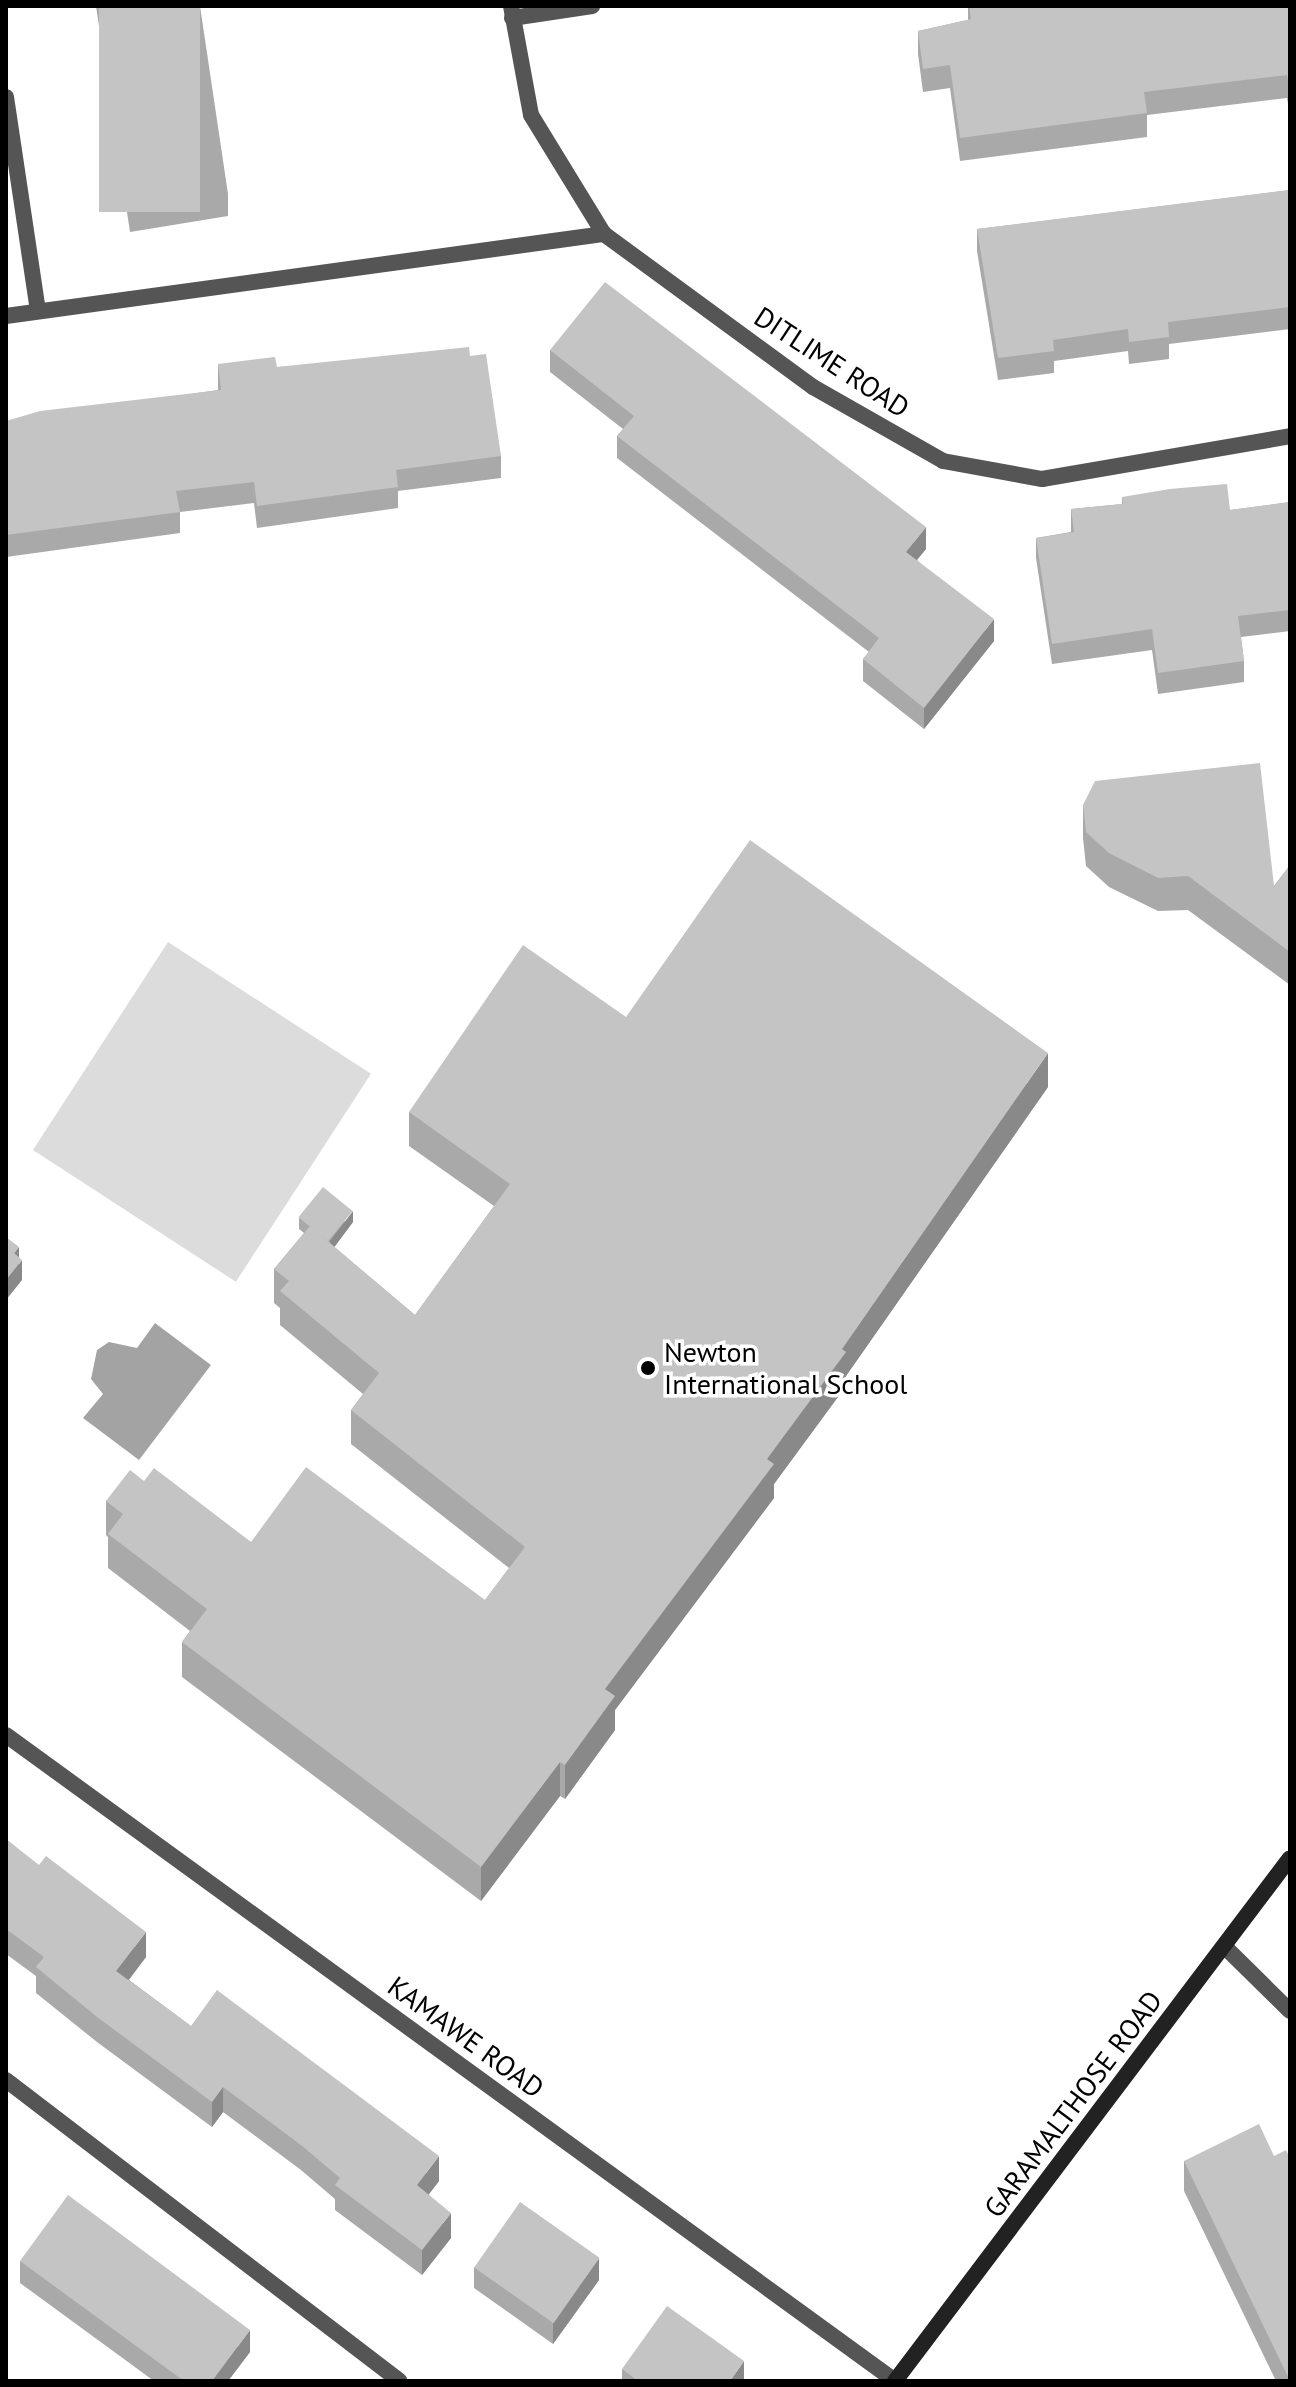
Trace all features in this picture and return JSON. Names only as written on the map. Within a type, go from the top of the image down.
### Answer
[{"type":"street","points":[[512,12],[592,6]]},
{"type":"street","name":"DITLIME ROAD","points":[[512,12],[531,115],[604,234],[813,387],[943,461],[1042,479],[1290,436]]},
{"type":"street","points":[[6,97],[38,311]]},
{"type":"street","points":[[6,316],[604,234]]},
{"type":"street","name":"KAMAWE ROAD","points":[[6,1735],[895,2381]]},
{"type":"street","name":"GARAMALTHOSE ROAD","points":[[895,2381],[1290,1858]]},
{"type":"street","points":[[1225,1947],[1290,2011]]},
{"type":"street","points":[[6,2080],[399,2381]]},
{"type":"shaded area","points":[[168,942],[371,1074],[236,1282],[33,1150]]},
{"type":"shaded area","points":[[155,1323],[211,1365],[139,1460],[83,1418],[103,1394],[91,1379],[97,1350],[109,1342],[137,1348]]},
{"type":"building","points":[[99,6],[200,6],[200,212],[99,212]]},
{"type":"building","points":[[969,6],[1290,6],[1290,91],[1287,75],[1144,92],[1147,113],[960,138],[950,65],[923,69],[918,31],[971,19]]},
{"type":"building","points":[[1290,190],[1290,307],[1168,322],[1169,337],[1129,342],[1128,329],[1053,340],[1054,351],[998,358],[977,229]]},
{"type":"building","points":[[605,282],[926,527],[906,552],[994,619],[924,708],[863,659],[879,638],[617,436],[634,416],[550,350]]},
{"type":"building","points":[[469,347],[470,356],[486,354],[501,456],[396,470],[398,487],[257,506],[254,482],[176,491],[180,512],[6,535],[6,421],[40,411],[221,390],[218,364],[275,357],[277,367]]},
{"type":"building","points":[[1227,484],[1230,510],[1290,502],[1290,610],[1238,616],[1244,661],[1158,673],[1152,629],[1052,644],[1036,538],[1074,532],[1071,509],[1123,504],[1122,497],[1170,489]]},
{"type":"building","points":[[1260,763],[1274,886],[1290,865],[1290,952],[1188,876],[1158,878],[1109,853],[1086,832],[1083,805],[1095,781]]},
{"type":"building","points":[[750,840],[1048,1053],[842,1349],[846,1352],[767,1459],[774,1464],[605,1689],[615,1696],[565,1765],[560,1762],[481,1867],[182,1642],[207,1609],[108,1534],[123,1514],[106,1501],[130,1470],[144,1481],[154,1468],[251,1542],[306,1467],[485,1600],[525,1547],[351,1410],[379,1373],[280,1291],[289,1281],[274,1269],[310,1226],[415,1315],[510,1184],[409,1112],[523,945],[626,1017]]},
{"type":"building","points":[[323,1187],[353,1211],[328,1241],[298,1217]]},
{"type":"building","points":[[6,1237],[19,1247],[14,1253],[22,1260],[6,1280]]},
{"type":"building","points":[[6,1839],[39,1865],[46,1856],[146,1932],[116,1971],[191,2026],[217,1990],[439,2156],[417,2185],[451,2213],[422,2250],[335,2185],[340,2178],[223,2087],[212,2102],[97,2017],[36,1967],[44,1957],[6,1929]]},
{"type":"building","points":[[1259,2124],[1274,2156],[1286,2150],[1290,2158],[1290,2381],[1184,2161]]},
{"type":"building","points":[[68,2195],[250,2330],[212,2381],[184,2381],[20,2261]]},
{"type":"building","points":[[520,2202],[599,2258],[554,2323],[474,2268]]},
{"type":"building","points":[[667,2306],[744,2361],[730,2381],[638,2381],[622,2369]]},
{"type":"place","name":"Newton International School","points":[[648,1368]]}]
